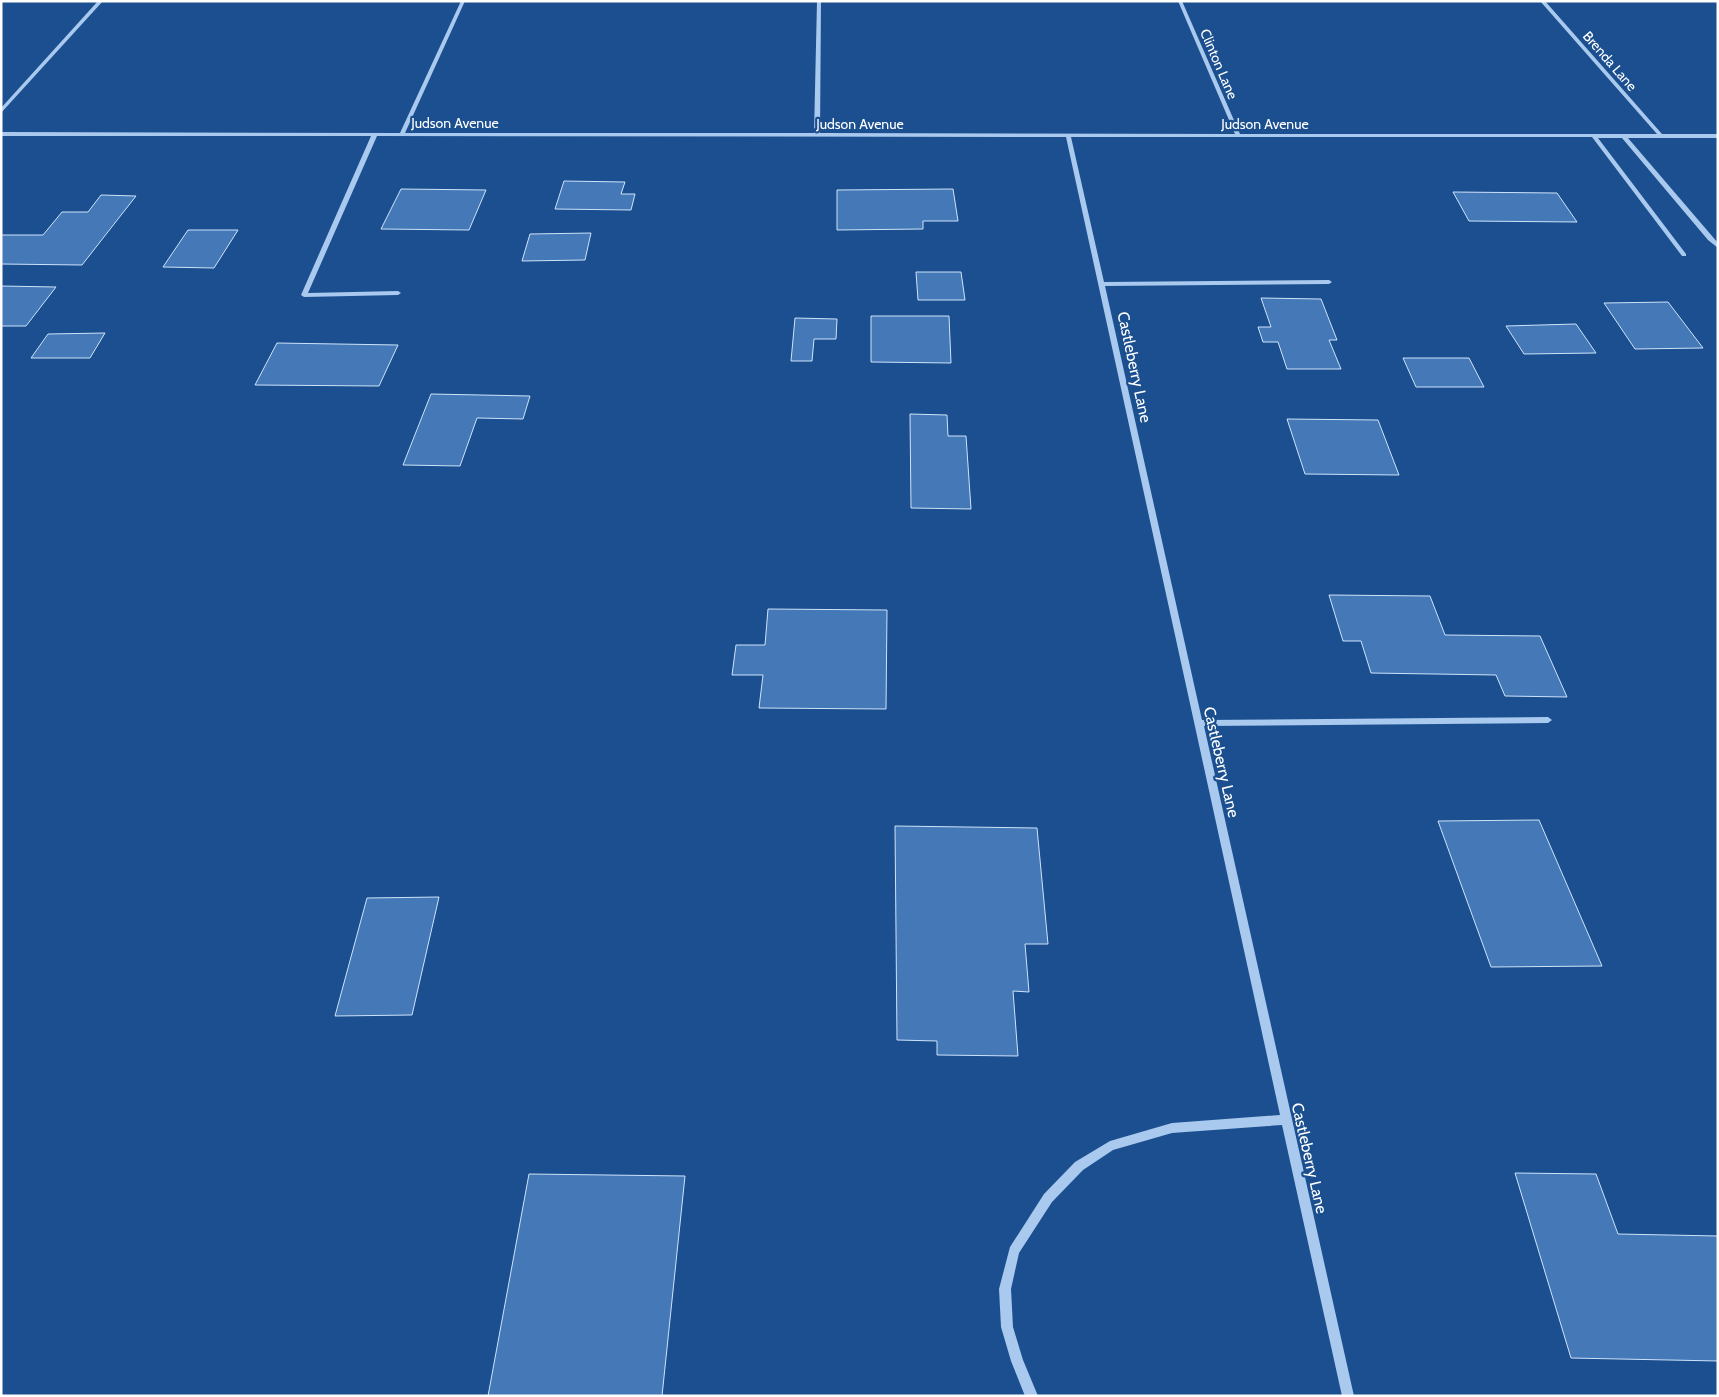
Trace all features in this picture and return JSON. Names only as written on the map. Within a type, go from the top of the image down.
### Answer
[{"type":"street","points":[[1,111],[101,1]]},
{"type":"street","points":[[402,134],[463,1]]},
{"type":"street","points":[[817,135],[819,1]]},
{"type":"street","name":"Clinton Lane","points":[[1180,1],[1238,135]]},
{"type":"street","name":"Brenda Lane","points":[[1542,1],[1661,136]]},
{"type":"street","name":"Judson Avenue","points":[[1,134],[1718,136]]},
{"type":"street","points":[[375,134],[304,294],[398,294]]},
{"type":"street","name":"Castleberry Lane","points":[[1068,135],[1348,1396]]},
{"type":"street","points":[[1594,136],[1684,255]]},
{"type":"street","points":[[1624,136],[1710,239],[1718,246]]},
{"type":"street","points":[[1101,284],[1329,282]]},
{"type":"street","points":[[1198,723],[1548,720]]},
{"type":"lane","points":[[1032,1396],[1017,1361],[1007,1327],[1005,1289],[1014,1251],[1048,1198],[1079,1166],[1110,1146],[1119,1143],[1172,1128],[1287,1120]]},
{"type":"building","points":[[564,181],[625,182],[621,194],[635,194],[631,210],[555,209]]},
{"type":"building","points":[[401,189],[486,190],[469,230],[381,229]]},
{"type":"building","points":[[953,189],[958,221],[923,221],[923,229],[837,230],[837,190]]},
{"type":"building","points":[[1453,192],[1557,193],[1577,222],[1469,221]]},
{"type":"building","points":[[101,195],[136,196],[82,265],[1,264],[1,235],[43,235],[62,212],[88,212]]},
{"type":"building","points":[[188,230],[238,230],[214,268],[163,267]]},
{"type":"building","points":[[591,233],[585,260],[522,261],[530,234]]},
{"type":"building","points":[[916,272],[961,272],[965,300],[918,300]]},
{"type":"building","points":[[1,286],[56,287],[26,326],[1,326]]},
{"type":"building","points":[[1261,298],[1321,299],[1337,340],[1329,340],[1341,369],[1287,369],[1278,342],[1263,342],[1258,327],[1271,327]]},
{"type":"building","points":[[1668,302],[1703,348],[1635,349],[1604,303]]},
{"type":"building","points":[[871,316],[949,316],[951,363],[871,362]]},
{"type":"building","points":[[795,318],[837,319],[836,339],[814,339],[812,361],[791,361]]},
{"type":"building","points":[[1576,324],[1596,353],[1524,354],[1506,326]]},
{"type":"building","points":[[105,333],[90,358],[31,358],[48,334]]},
{"type":"building","points":[[277,343],[398,345],[379,386],[255,385]]},
{"type":"building","points":[[1403,358],[1469,358],[1484,387],[1416,387]]},
{"type":"building","points":[[431,394],[530,396],[523,419],[477,418],[460,466],[403,465]]},
{"type":"building","points":[[910,414],[947,415],[948,436],[966,436],[971,509],[911,508]]},
{"type":"building","points":[[1287,419],[1378,420],[1399,475],[1305,474]]},
{"type":"building","points":[[1329,595],[1430,596],[1445,635],[1540,636],[1567,697],[1505,696],[1496,675],[1371,673],[1361,641],[1343,641]]},
{"type":"building","points":[[768,609],[887,610],[886,709],[759,708],[763,675],[732,675],[736,645],[765,645]]},
{"type":"building","points":[[1539,820],[1602,966],[1491,967],[1438,821]]},
{"type":"building","points":[[895,826],[1037,828],[1048,944],[1025,944],[1029,992],[1013,991],[1018,1056],[937,1055],[937,1041],[897,1040]]},
{"type":"building","points":[[439,897],[412,1015],[335,1016],[367,898]]},
{"type":"building","points":[[1515,1173],[1596,1174],[1618,1234],[1718,1236],[1718,1361],[1571,1358]]},
{"type":"building","points":[[529,1174],[685,1176],[662,1396],[488,1396]]}]
